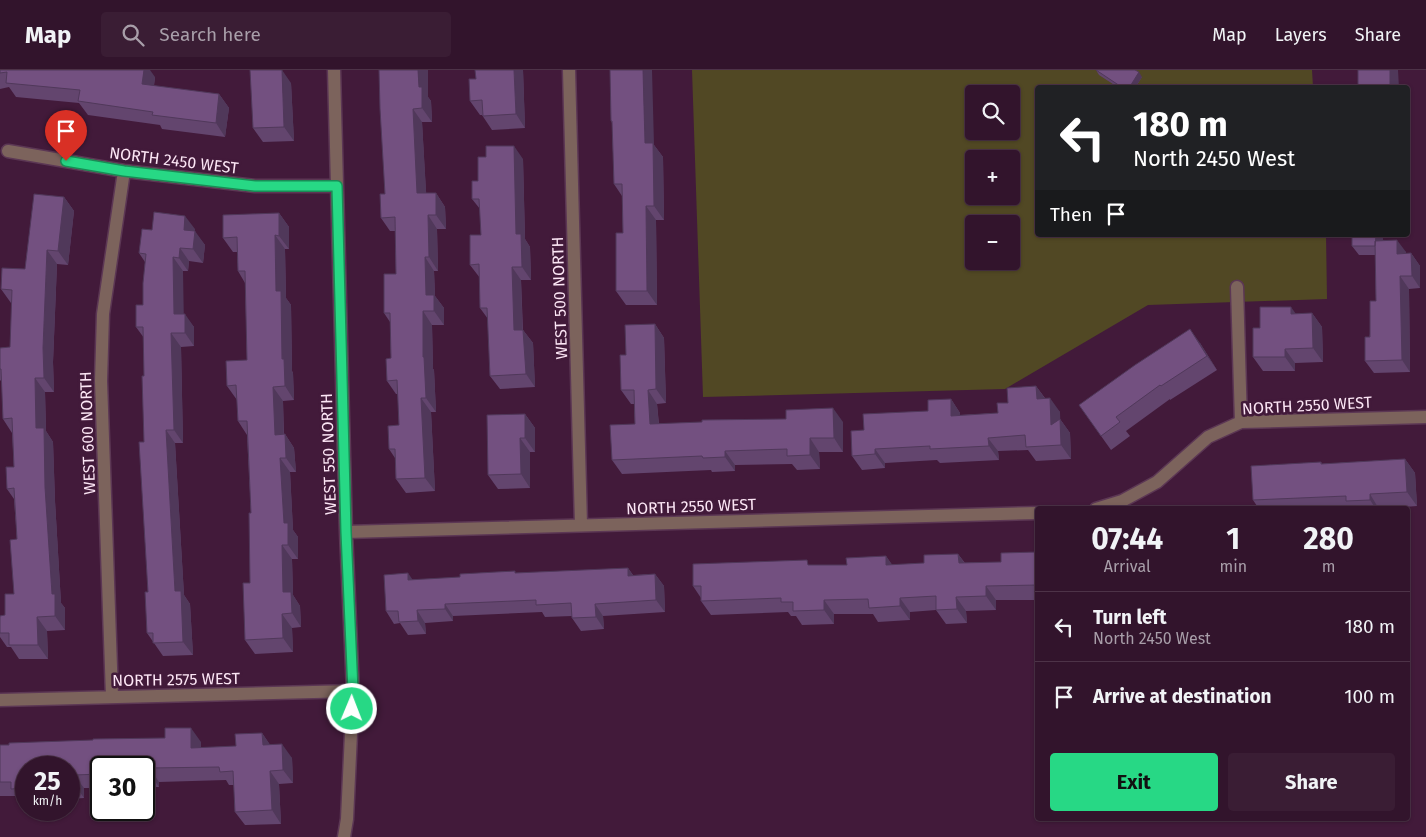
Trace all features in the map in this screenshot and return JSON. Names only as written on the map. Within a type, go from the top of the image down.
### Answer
[{"type":"street","name":"WEST 550 NORTH","points":[[334,70],[346,532],[353,691],[347,819],[344,837]]},
{"type":"street","name":"WEST 500 NORTH","points":[[569,70],[581,526]]},
{"type":"street","name":"NORTH 2450 WEST","points":[[8,151],[124,171],[255,186],[337,186]]},
{"type":"street","name":"WEST 600 NORTH","points":[[112,696],[102,372],[103,314],[124,171]]},
{"type":"street","points":[[1237,288],[1241,422]]},
{"type":"street","name":"NORTH 2550 WEST","points":[[1106,506],[1122,501],[1157,482],[1208,437],[1241,422],[1426,417]]},
{"type":"street","name":"NORTH 2550 WEST","points":[[346,532],[1035,513]]},
{"type":"street","name":"NORTH 2575 WEST","points":[[0,700],[353,691]]},
{"type":"shaded area","points":[[692,70],[1312,70],[1313,85],[1035,85],[1035,237],[1326,237],[1327,299],[1148,305],[1005,389],[703,397]]},
{"type":"building","points":[[0,70],[144,70],[142,84],[219,94],[216,123],[152,115],[153,112],[78,101],[80,90],[6,83],[7,72],[0,73]]},
{"type":"building","points":[[250,70],[282,70],[284,127],[253,128]]},
{"type":"building","points":[[379,70],[418,70],[419,87],[422,87],[422,108],[413,109],[417,193],[436,193],[436,215],[428,215],[429,257],[425,257],[426,295],[434,295],[434,311],[423,311],[423,357],[426,398],[421,398],[425,478],[396,479],[395,449],[389,449],[388,426],[399,425],[397,380],[387,381],[386,359],[391,358],[390,313],[384,313],[384,274],[396,274],[395,217],[381,218],[380,194],[385,194]]},
{"type":"building","points":[[475,70],[514,70],[516,114],[483,116],[482,100],[470,101],[469,79],[476,79]]},
{"type":"building","points":[[610,70],[643,70],[645,143],[653,143],[654,206],[646,206],[647,291],[616,291],[616,233],[623,233],[622,184],[614,184]]},
{"type":"building","points":[[1096,70],[1135,70],[1139,72],[1131,85],[1118,85]]},
{"type":"building","points":[[1358,70],[1390,70],[1390,84],[1395,85],[1358,85]]},
{"type":"building","points":[[486,146],[514,146],[516,234],[521,234],[522,267],[512,267],[514,330],[523,330],[526,374],[490,376],[487,308],[480,308],[479,264],[470,265],[470,235],[481,235],[479,199],[472,199],[472,181],[478,181],[478,157],[486,157]]},
{"type":"building","points":[[34,194],[64,197],[58,251],[47,250],[43,348],[44,378],[35,378],[36,428],[44,428],[45,487],[52,594],[55,594],[55,616],[37,617],[38,645],[9,645],[9,633],[0,633],[0,616],[5,615],[5,594],[14,594],[10,540],[17,539],[14,488],[7,489],[6,467],[14,467],[12,418],[3,419],[0,369],[0,348],[10,347],[12,290],[1,289],[2,268],[25,269]]},
{"type":"building","points":[[154,212],[185,216],[184,230],[195,231],[193,249],[180,248],[179,258],[173,257],[174,314],[185,314],[185,333],[171,333],[174,430],[166,430],[175,591],[181,591],[183,642],[153,643],[153,633],[147,633],[145,592],[148,592],[139,442],[144,442],[143,327],[136,327],[136,305],[143,305],[146,254],[139,253],[142,229],[152,230]]},
{"type":"building","points":[[279,213],[279,236],[275,235],[276,291],[281,291],[282,359],[284,359],[285,386],[273,387],[275,435],[285,434],[286,458],[280,458],[284,523],[288,523],[288,545],[282,545],[283,592],[291,592],[292,613],[282,614],[283,638],[245,640],[243,583],[250,583],[249,513],[251,513],[247,421],[238,421],[236,385],[227,386],[226,361],[247,360],[245,271],[238,271],[237,237],[223,238],[223,215]]},
{"type":"building","points":[[1352,237],[1376,237],[1375,246],[1352,246]]},
{"type":"building","points":[[1397,240],[1397,254],[1411,253],[1412,276],[1400,276],[1402,360],[1365,361],[1365,337],[1370,337],[1370,301],[1376,301],[1375,241]]},
{"type":"building","points":[[1260,307],[1291,307],[1291,314],[1312,313],[1313,348],[1285,349],[1285,357],[1253,357],[1253,328],[1260,328]]},
{"type":"building","points":[[655,324],[656,389],[648,390],[650,424],[702,422],[702,420],[786,419],[786,410],[833,408],[834,438],[810,438],[810,455],[787,456],[787,449],[725,451],[725,457],[703,458],[702,456],[612,460],[610,425],[635,424],[634,390],[621,390],[620,355],[626,355],[625,325]]},
{"type":"building","points":[[1190,329],[1207,356],[1160,385],[1116,417],[1120,422],[1101,436],[1079,405]]},
{"type":"building","points":[[1036,386],[1037,399],[1050,398],[1051,425],[1060,419],[1061,445],[1026,447],[1025,435],[988,438],[989,446],[930,449],[930,446],[875,449],[875,454],[852,456],[851,431],[864,430],[863,414],[928,411],[928,400],[951,399],[951,416],[998,413],[997,403],[1008,403],[1007,388]]},
{"type":"building","points":[[525,414],[525,438],[520,438],[521,474],[488,475],[487,415]]},
{"type":"building","points":[[1405,459],[1407,492],[1370,494],[1370,500],[1346,501],[1346,496],[1253,500],[1251,466]]},
{"type":"building","points":[[1035,552],[1035,585],[986,586],[986,596],[956,597],[957,609],[936,610],[936,596],[900,598],[900,606],[869,608],[868,599],[824,600],[824,610],[793,611],[793,602],[781,602],[781,598],[701,601],[701,586],[693,586],[693,564],[807,560],[808,565],[847,565],[846,558],[886,556],[886,565],[924,563],[924,555],[958,554],[959,563],[1001,562],[1001,553]]},
{"type":"building","points":[[628,568],[628,576],[655,574],[656,600],[595,604],[596,617],[572,618],[571,603],[536,605],[536,600],[445,604],[445,609],[417,610],[418,621],[399,622],[398,611],[386,611],[384,575],[408,573],[408,580],[460,577],[460,574],[515,571],[515,573]]},
{"type":"building","points":[[165,728],[191,728],[191,748],[236,746],[235,734],[262,733],[263,745],[282,744],[283,770],[270,771],[272,810],[235,812],[233,771],[220,772],[219,767],[155,768],[155,756],[90,756],[90,774],[80,775],[80,756],[15,756],[15,789],[11,789],[11,782],[0,782],[0,745],[93,739],[165,738]]},
{"type":"route","points":[[66,161],[124,171],[255,186],[337,186],[346,532],[353,691],[352,709]]}]
